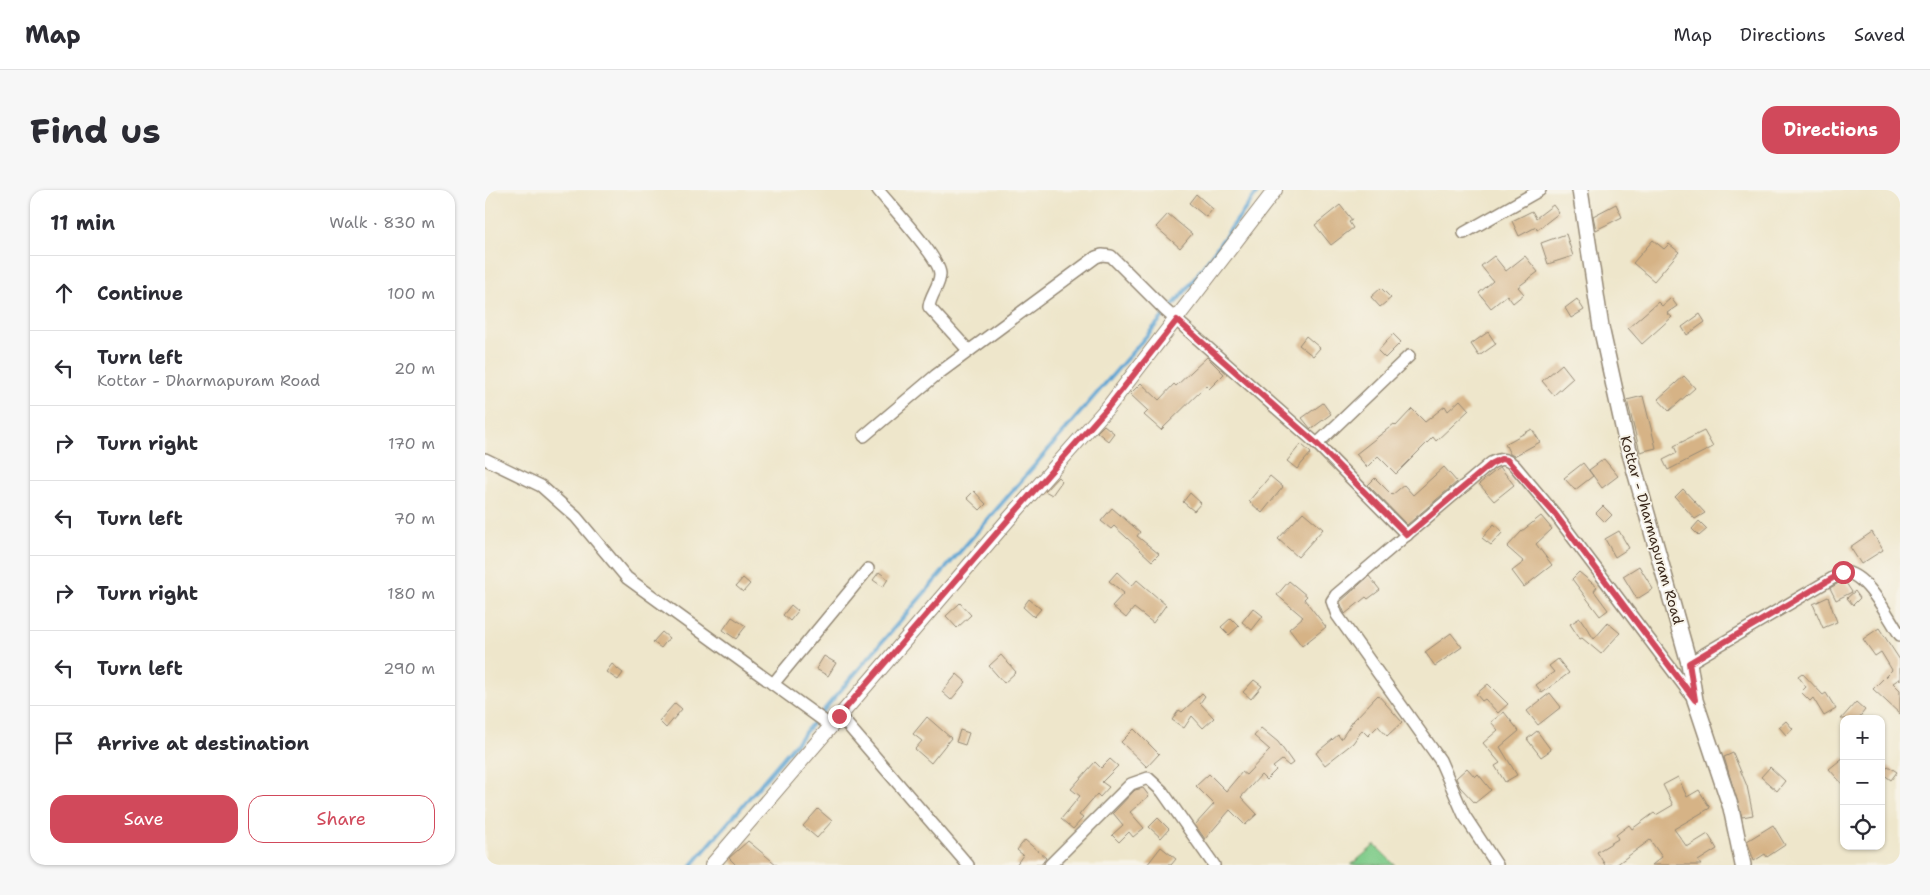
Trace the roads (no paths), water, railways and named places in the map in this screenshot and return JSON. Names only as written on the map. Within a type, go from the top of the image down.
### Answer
[{"type":"main road","name":"Kottar - Dharmapuram Road","points":[[1580,190],[1601,327],[1625,436],[1689,663],[1695,700],[1731,808],[1743,865]]},
{"type":"street","points":[[878,190],[938,265],[939,282],[929,300],[929,307],[969,351]]},
{"type":"street","points":[[712,865],[827,719],[1109,406],[1171,316],[1275,190]]},
{"type":"street","points":[[1464,232],[1540,190]]},
{"type":"street","points":[[864,436],[935,376],[1102,255],[1114,258],[1171,316],[1317,444],[1407,535]]},
{"type":"street","points":[[1317,444],[1409,356]]},
{"type":"street","points":[[485,458],[541,486],[576,518],[627,578],[773,684],[827,719],[968,865]]},
{"type":"street","points":[[1497,865],[1464,815],[1440,760],[1333,607],[1332,602],[1336,595],[1491,464],[1501,459],[1507,460],[1555,514],[1695,700]]},
{"type":"street","points":[[773,684],[868,570]]},
{"type":"street","points":[[1689,663],[1843,572],[1851,573],[1866,584],[1900,635]]},
{"type":"street","points":[[1050,865],[1131,784],[1147,778],[1162,791],[1214,865]]},
{"type":"waterway","points":[[692,865],[1187,289],[1259,190]]}]
